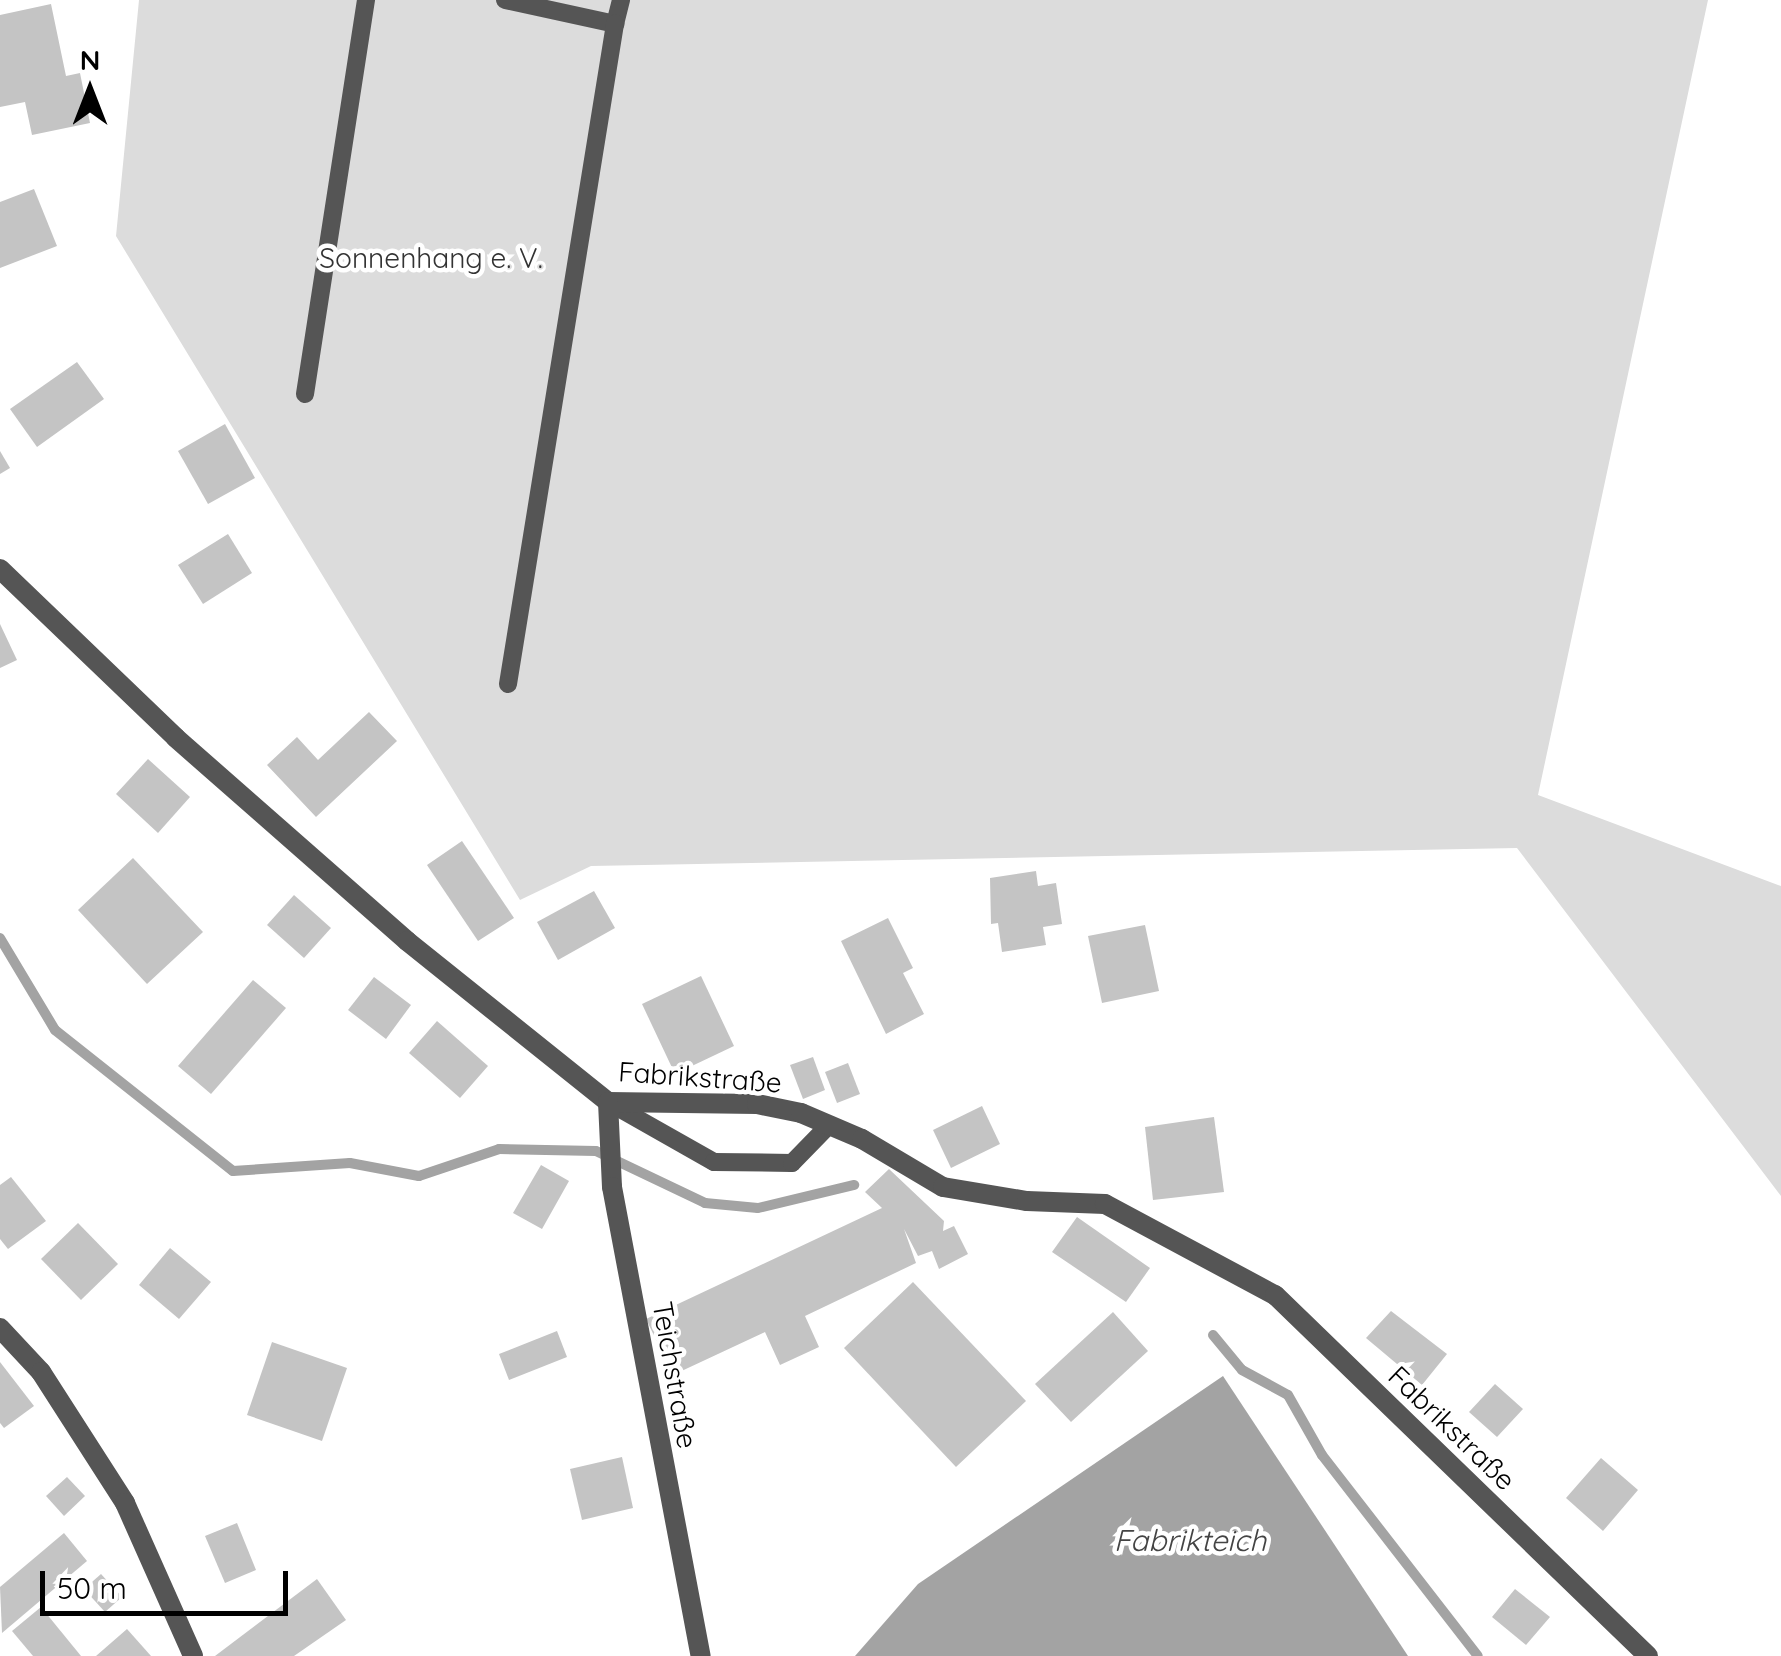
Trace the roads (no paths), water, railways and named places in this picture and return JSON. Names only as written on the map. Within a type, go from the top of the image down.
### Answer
[{"type":"street","name":"Fabrikstraße","points":[[0,568],[176,738],[407,942],[608,1102],[757,1104],[801,1112],[827,1127],[862,1138],[944,1186],[1027,1202],[1105,1204],[1275,1295],[1648,1656]]},
{"type":"street","name":"Teichstraße","points":[[608,1102],[612,1186],[701,1656]]},
{"type":"street","points":[[0,1328],[41,1372],[125,1503],[193,1656]]},
{"type":"lane","points":[[305,394],[366,0]]},
{"type":"lane","points":[[505,0],[615,24]]},
{"type":"lane","points":[[508,684],[621,0]]},
{"type":"lane","points":[[608,1102],[714,1162],[792,1163],[827,1127]]},
{"type":"water","name":"Fabrikteich","points":[[1223,1376],[1408,1656],[855,1656],[918,1584]]},
{"type":"waterway","points":[[0,938],[55,1030],[233,1171],[350,1163],[419,1176],[499,1149],[596,1151],[705,1203],[758,1208],[854,1185]]},
{"type":"waterway","points":[[1213,1335],[1242,1370],[1288,1395],[1322,1455],[1478,1656]]},
{"type":"park label","name":"Sonnenhang e. V.","points":[[431,258]]}]
